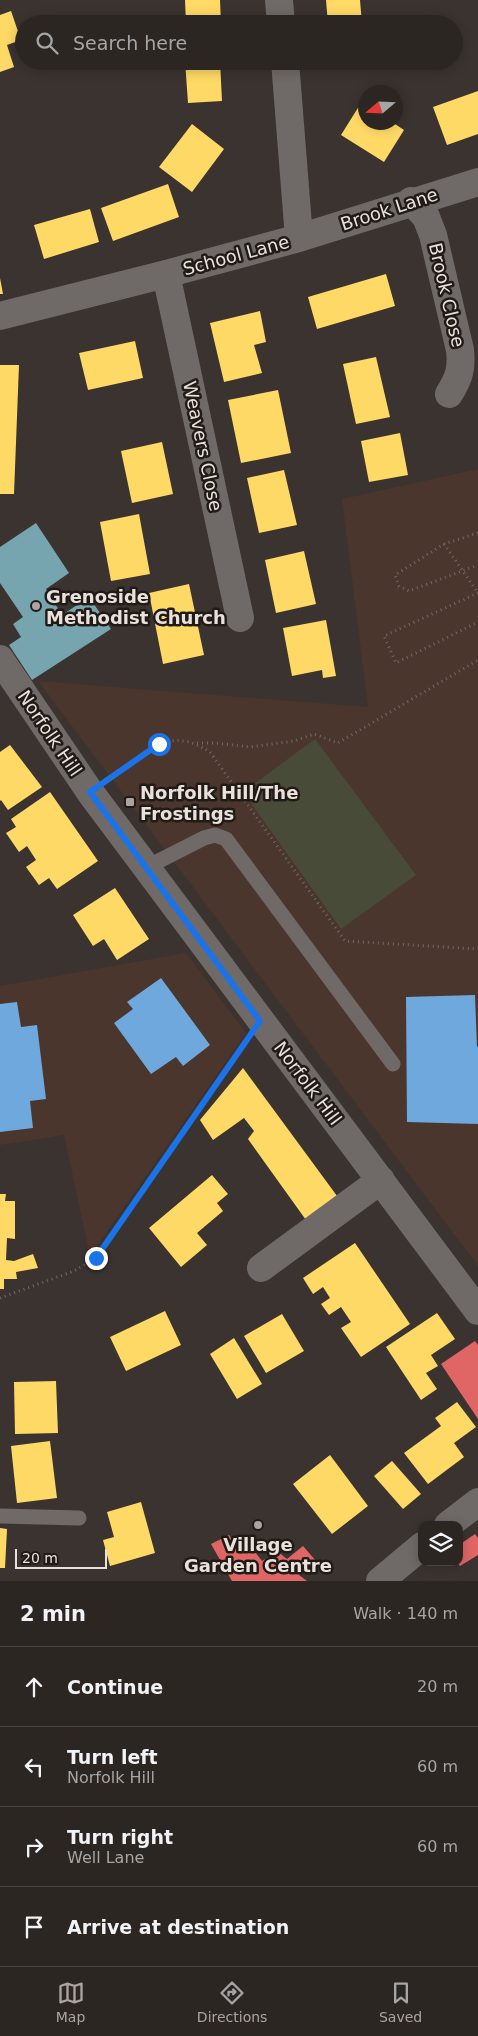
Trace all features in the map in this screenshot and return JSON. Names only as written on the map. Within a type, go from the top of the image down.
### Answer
[{"type":"street","points":[[279,0],[280,15]]},
{"type":"street","name":"School Lane","points":[[0,316],[300,238],[285,70]]},
{"type":"street","name":"Brook Lane","points":[[300,238],[411,201],[478,182]]},
{"type":"street","name":"Brook Close","points":[[411,201],[426,217],[433,235],[460,350],[462,368],[456,384],[449,394]]},
{"type":"street","name":"Weavers Close","points":[[166,274],[240,618]]},
{"type":"street","name":"Norfolk Hill","points":[[0,658],[90,792],[478,1311]]},
{"type":"street","points":[[261,1268],[381,1180]]},
{"type":"street","points":[[453,1521],[478,1502]]},
{"type":"street","points":[[380,1581],[418,1549]]},
{"type":"lane","points":[[147,867],[204,838],[215,836],[226,839],[393,1064]]},
{"type":"lane","points":[[0,1516],[79,1518]]},
{"type":"path","points":[[478,533],[444,544],[395,575],[399,586],[409,592],[478,565]]},
{"type":"path","points":[[444,544],[478,593],[384,636],[396,662],[478,622]]},
{"type":"path","points":[[90,792],[159,744],[172,739],[250,747],[294,741],[314,734],[338,743],[478,660]]},
{"type":"path","points":[[197,743],[210,752],[345,941],[478,949]]},
{"type":"path","points":[[0,1298],[74,1271],[96,1258],[260,1021]]},
{"type":"shaded area","points":[[478,469],[478,1266],[38,681],[368,707],[342,499]]},
{"type":"shaded area","points":[[186,953],[246,1033],[90,1256],[64,1135],[0,1145],[0,986]]},
{"type":"green space","points":[[315,739],[416,875],[341,929],[243,792]]},
{"type":"building: Homes","points":[[185,0],[220,0],[221,15],[186,15]]},
{"type":"building: Homes","points":[[326,0],[360,0],[361,15],[327,15]]},
{"type":"building: Homes","points":[[11,11],[15,23],[15,42],[7,45],[14,67],[0,72],[0,15]]},
{"type":"building: Homes","points":[[186,70],[220,70],[222,101],[188,103]]},
{"type":"building: Homes","points":[[478,91],[478,134],[447,145],[433,107]]},
{"type":"building: Homes","points":[[358,108],[358,130],[404,130],[384,162],[341,135]]},
{"type":"building: Homes","points":[[192,124],[224,149],[192,192],[159,167]]},
{"type":"building: Homes","points":[[168,184],[179,217],[113,241],[101,208]]},
{"type":"building: Homes","points":[[90,209],[99,242],[44,259],[34,225]]},
{"type":"building: Homes","points":[[386,274],[395,306],[317,329],[308,297]]},
{"type":"building: Homes","points":[[0,278],[3,294],[0,294]]},
{"type":"building: Homes","points":[[260,311],[266,342],[254,345],[262,373],[224,382],[210,323]]},
{"type":"building: Homes","points":[[135,341],[143,378],[88,390],[79,353]]},
{"type":"building: Homes","points":[[376,357],[390,417],[356,424],[343,364]]},
{"type":"building: Homes","points":[[0,365],[19,365],[14,494],[0,494]]},
{"type":"building: Homes","points":[[278,390],[291,453],[241,463],[228,400]]},
{"type":"building: Homes","points":[[400,433],[408,475],[369,482],[361,441]]},
{"type":"building: Homes","points":[[162,442],[173,494],[132,503],[121,451]]},
{"type":"building: Homes","points":[[284,470],[297,525],[259,533],[247,478]]},
{"type":"building: Homes","points":[[139,514],[150,574],[111,581],[100,522]]},
{"type":"building: Homes","points":[[304,551],[316,604],[276,613],[265,560]]},
{"type":"building: Homes","points":[[189,584],[204,655],[163,664],[149,593]]},
{"type":"building: Homes","points":[[326,620],[336,676],[323,678],[322,670],[292,676],[283,628]]},
{"type":"building: Homes","points":[[10,745],[42,787],[8,810],[0,801],[0,752]]},
{"type":"building: Homes","points":[[50,792],[98,861],[57,889],[49,878],[39,885],[26,867],[36,860],[27,846],[19,852],[6,833],[16,827],[11,819]]},
{"type":"building: Homes","points":[[115,888],[149,939],[117,960],[104,939],[93,946],[73,915]]},
{"type":"building: Homes","points":[[243,1068],[340,1200],[306,1220],[248,1139],[254,1131],[244,1118],[213,1140],[200,1120]]},
{"type":"building: Homes","points":[[212,1175],[228,1194],[217,1203],[223,1211],[197,1233],[207,1245],[181,1267],[149,1228]]},
{"type":"building: Homes","points":[[0,1194],[6,1194],[5,1201],[15,1201],[15,1239],[7,1238],[6,1260],[14,1261],[33,1254],[38,1268],[16,1272],[17,1279],[4,1279],[4,1289],[0,1289]]},
{"type":"building: Homes","points":[[355,1243],[410,1324],[361,1357],[341,1328],[351,1322],[341,1307],[329,1315],[321,1304],[330,1298],[323,1287],[313,1294],[303,1278]]},
{"type":"building: Homes","points":[[165,1311],[181,1345],[126,1371],[110,1337]]},
{"type":"building: Homes","points":[[437,1313],[455,1339],[431,1355],[438,1366],[426,1373],[437,1389],[421,1400],[386,1347]]},
{"type":"building: Homes","points":[[282,1314],[304,1351],[266,1373],[244,1336]]},
{"type":"building: Homes","points":[[234,1338],[262,1384],[237,1399],[210,1354]]},
{"type":"building: Homes","points":[[56,1381],[58,1433],[15,1434],[14,1382]]},
{"type":"building: Homes","points":[[457,1402],[476,1427],[454,1443],[464,1457],[428,1484],[404,1453],[441,1426],[435,1418]]},
{"type":"building: Homes","points":[[50,1441],[57,1498],[17,1503],[11,1446]]},
{"type":"building: Homes","points":[[330,1455],[368,1506],[332,1534],[293,1484]]},
{"type":"building: Homes","points":[[392,1461],[421,1494],[403,1509],[374,1476]]},
{"type":"building: Homes","points":[[141,1502],[155,1553],[110,1566],[103,1540],[114,1537],[107,1512]]},
{"type":"building: Homes","points":[[0,1528],[7,1529],[5,1568],[0,1568]]},
{"type":"building: Shops","points":[[475,1341],[478,1345],[478,1419],[441,1364]]},
{"type":"building: Shops","points":[[475,1534],[478,1538],[478,1555],[463,1564],[463,1542]]},
{"type":"building: Shops","points":[[229,1535],[241,1554],[251,1547],[262,1561],[277,1551],[287,1559],[303,1546],[316,1561],[299,1575],[307,1581],[232,1581],[211,1544]]},
{"type":"building: Schools","points":[[161,978],[210,1045],[183,1066],[176,1057],[151,1074],[114,1023],[133,1009],[127,1002]]},
{"type":"building: Schools","points":[[475,995],[478,1046],[478,1124],[407,1122],[406,997]]},
{"type":"building: Schools","points":[[17,1002],[21,1027],[37,1025],[46,1099],[30,1101],[33,1128],[0,1132],[0,1004]]},
{"type":"building: Public","name":"Grenoside Methodist Church","points":[[36,523],[69,573],[46,589],[62,615],[89,597],[111,629],[32,680],[9,645],[21,637],[13,624],[23,617],[0,583],[0,547]]},
{"type":"place","name":"Grenoside Methodist Church","points":[[36,606]]},
{"type":"place","name":"Norfolk Hill/The Frostings","points":[[130,802]]},
{"type":"place","name":"Village Garden Centre","points":[[258,1525]]},
{"type":"route","points":[[96,1258],[260,1021],[90,792],[159,744]]}]
